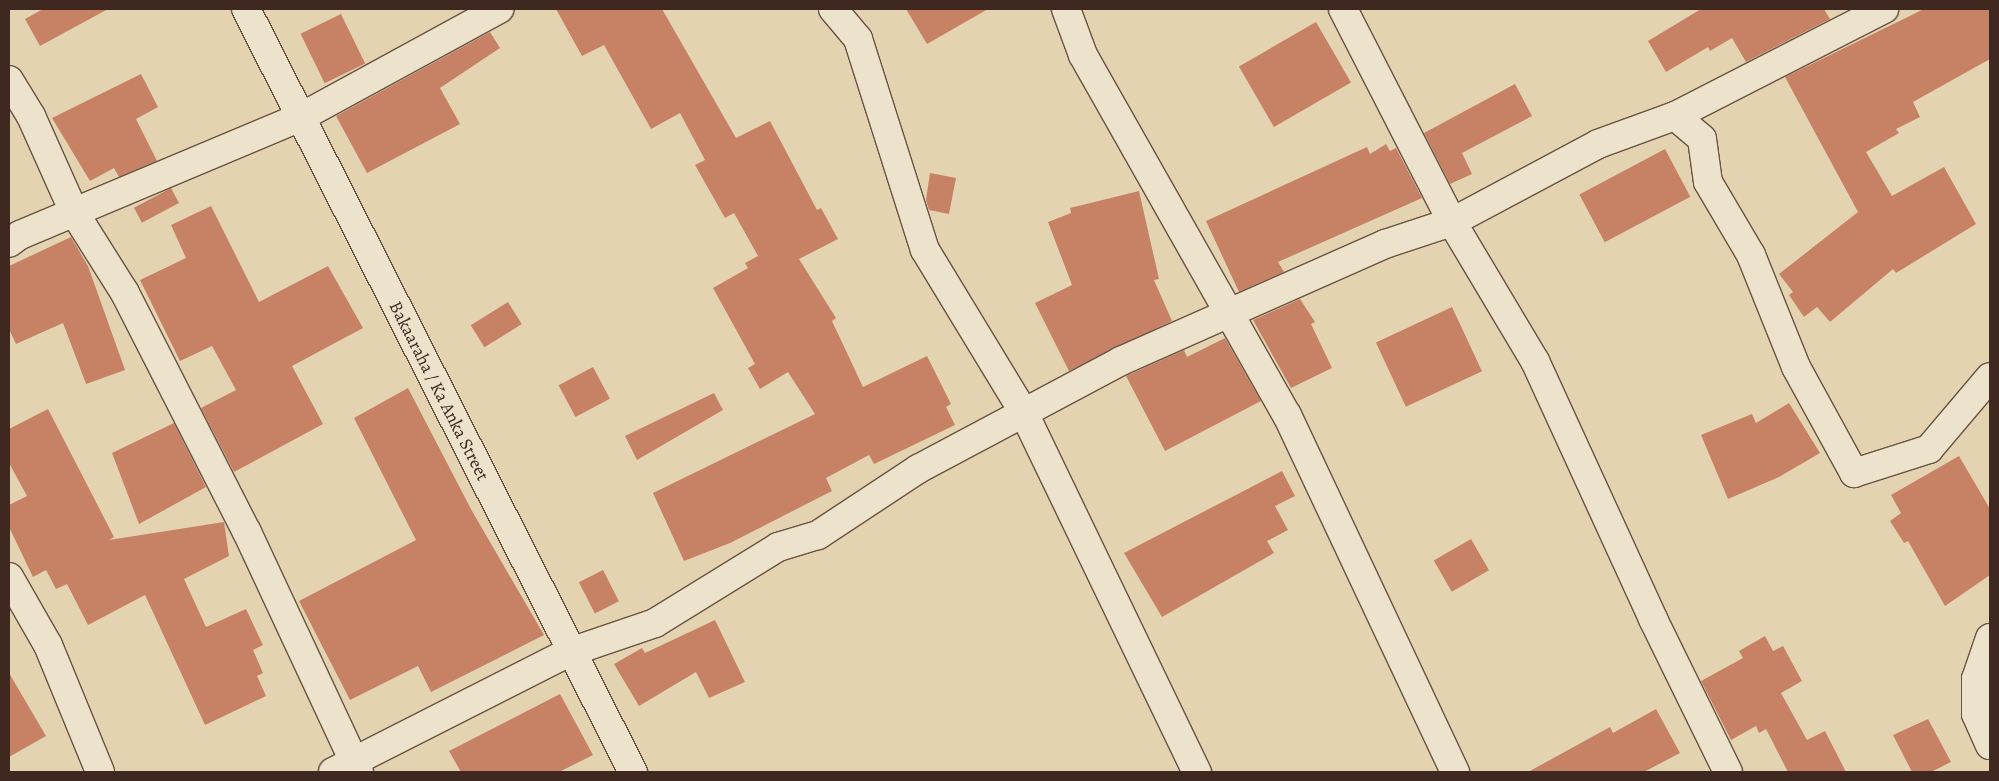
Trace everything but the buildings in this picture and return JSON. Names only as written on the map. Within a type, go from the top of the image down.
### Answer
[{"type":"street","name":"Bakaaraha / Ka Anka Street","points":[[246,9],[632,772]]},
{"type":"street","points":[[9,244],[20,235],[301,117],[500,9]]},
{"type":"street","points":[[833,9],[858,38],[925,250],[1024,413],[1196,772]]},
{"type":"street","points":[[1066,9],[1082,55],[1226,314],[1287,415],[1455,772]]},
{"type":"street","points":[[1343,9],[1452,222],[1535,361],[1653,619],[1728,772]]},
{"type":"street","points":[[9,80],[30,116],[74,212],[126,293],[225,488],[349,769],[570,652],[655,623],[778,547],[818,535],[918,469],[1121,361],[1385,244],[1452,222],[1598,144],[1675,116],[1884,9]]},
{"type":"street","points":[[1675,116],[1702,139],[1708,182],[1751,255],[1796,367],[1854,473],[1929,449],[1990,377]]},
{"type":"street","points":[[9,577],[48,645],[100,772]]},
{"type":"street","points":[[1990,638],[1976,679],[1976,714],[1990,745]]}]
